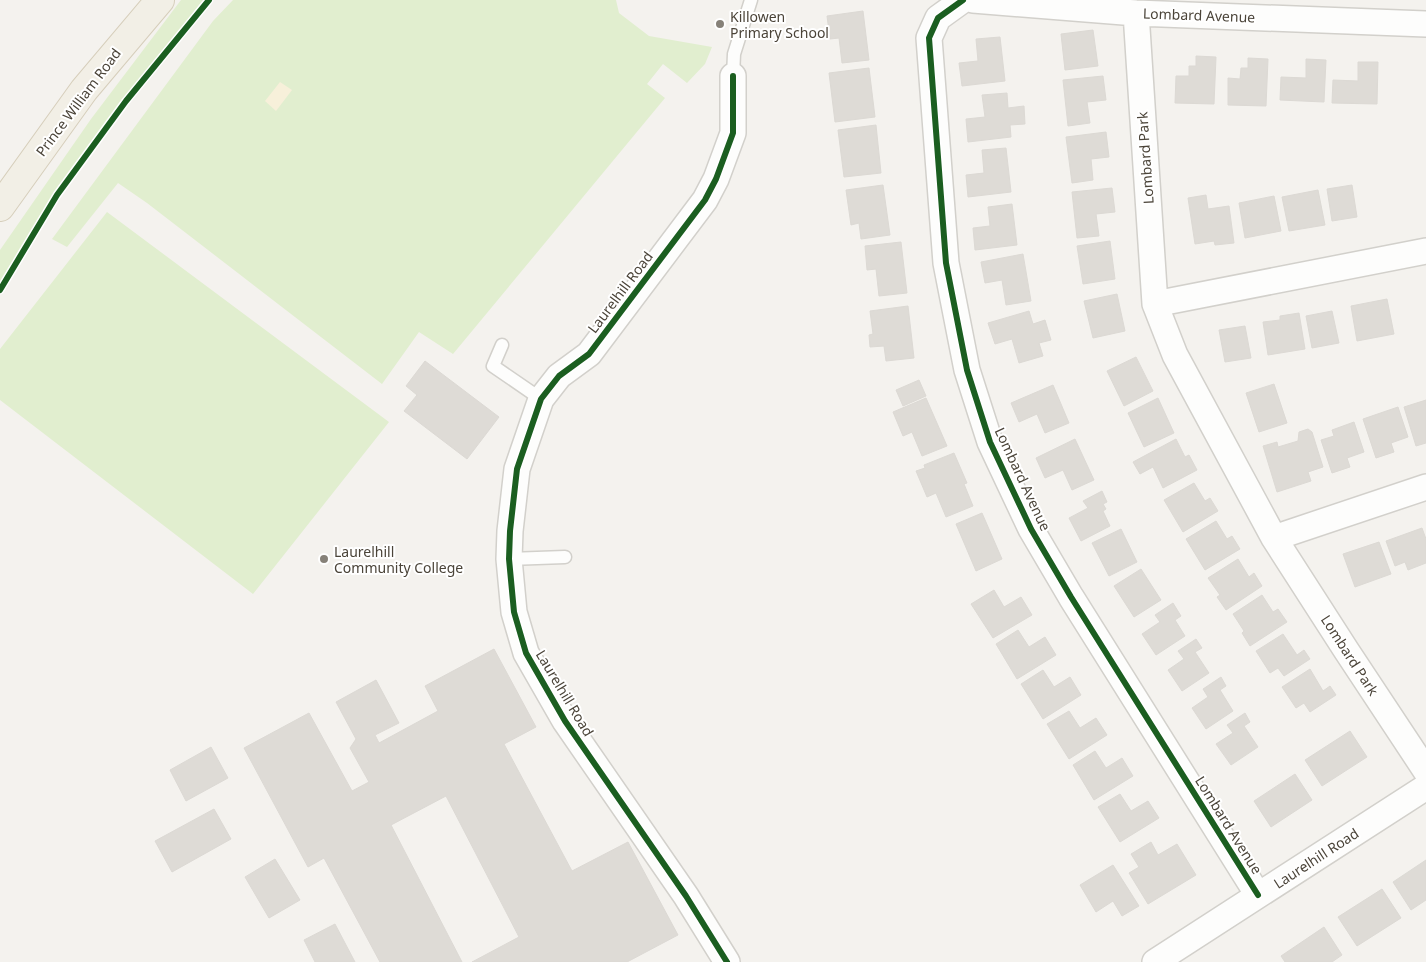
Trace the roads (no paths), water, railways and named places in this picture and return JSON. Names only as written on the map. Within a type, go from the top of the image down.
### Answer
[{"type":"main road","name":"Prince William Road","points":[[0,207],[84,90],[160,0]]},
{"type":"street","name":"Lombard Avenue","points":[[963,0],[938,18],[929,38],[946,263],[968,370],[990,442],[1031,529],[1071,597],[1258,895]]},
{"type":"street","name":"Lombard Avenue","points":[[973,0],[1136,13],[1426,24]]},
{"type":"street","name":"Lombard Park","points":[[1136,13],[1155,304],[1176,355],[1274,538],[1426,771]]},
{"type":"street","name":"Laurelhill Road","points":[[726,962],[686,896],[565,721],[526,653],[514,612],[509,559],[517,469],[541,400],[559,376],[589,354],[705,200],[716,179],[732,133],[733,76]]},
{"type":"street","points":[[1155,304],[1426,251]]},
{"type":"street","points":[[1274,538],[1426,487]]},
{"type":"street","name":"Laurelhill Road","points":[[1154,962],[1426,787]]},
{"type":"lane","points":[[733,76],[734,54],[751,0]]},
{"type":"lane","points":[[502,345],[493,366],[541,400]]},
{"type":"lane","points":[[509,559],[565,557]]},
{"type":"place","name":"Killowen Primary School","points":[[720,24]]},
{"type":"place","name":"Laurelhill Community College","points":[[324,559]]}]
